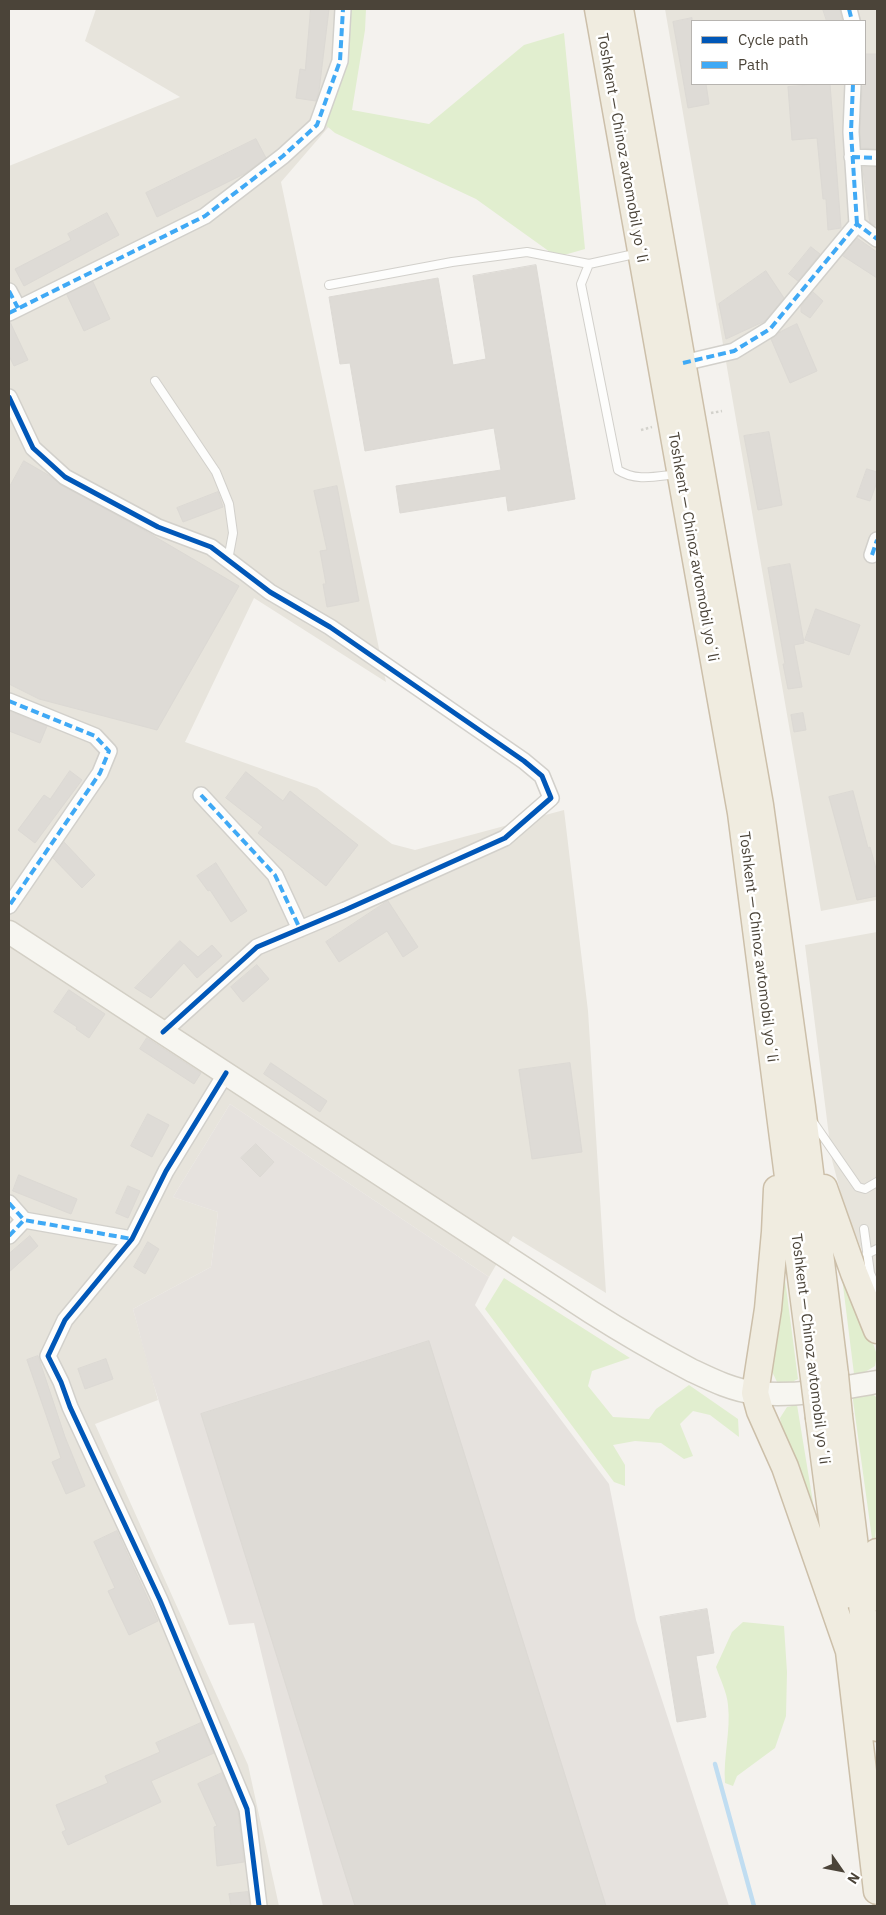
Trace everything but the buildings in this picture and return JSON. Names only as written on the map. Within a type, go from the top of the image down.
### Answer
[{"type":"highway","name":"Toshkent — Chinoz avtomobil yoʻli","points":[[598,9],[741,813],[791,1110]]},
{"type":"highway","name":"Toshkent — Chinoz avtomobil yoʻli","points":[[620,9],[760,805],[791,1110],[858,1651],[877,1891]]},
{"type":"highway","points":[[791,1110],[817,1168],[835,1222],[868,1280],[876,1322]]},
{"type":"highway","points":[[791,1110],[758,1402],[858,1651]]},
{"type":"highway","points":[[858,1651],[877,1552]]},
{"type":"highway","name":"Toshkent — Chinoz avtomobil yoʻli","points":[[858,1651],[877,1728]]},
{"type":"main road","points":[[9,932],[619,1330],[660,1354],[716,1382],[736,1389],[758,1402],[795,1394],[877,1382]]},
{"type":"street","points":[[9,291],[13,310],[205,216],[283,156],[317,125],[340,61],[343,9]]},
{"type":"street","points":[[683,364],[734,351],[770,329],[857,224],[851,132],[853,85]]},
{"type":"street","points":[[852,157],[877,158]]},
{"type":"street","points":[[857,224],[877,239]]},
{"type":"street","points":[[9,397],[34,448],[66,477],[158,527],[211,547],[270,592],[330,627],[524,761],[542,776],[551,798],[505,838],[257,947],[163,1032]]},
{"type":"street","points":[[872,555],[877,540]]},
{"type":"street","points":[[9,701],[95,736],[109,751],[100,773],[9,906]]},
{"type":"street","points":[[201,795],[275,875],[300,929]]},
{"type":"street","points":[[226,1073],[166,1171],[132,1239],[65,1320],[48,1356],[62,1382],[70,1407],[160,1600],[247,1809],[259,1906]]},
{"type":"street","points":[[9,1202],[24,1220],[132,1239]]},
{"type":"street","points":[[9,1236],[24,1220]]},
{"type":"lane","points":[[329,285],[452,262],[527,252],[589,264],[640,252]]},
{"type":"lane","points":[[589,264],[581,284],[618,470],[627,476],[639,478],[680,474]]},
{"type":"lane","points":[[155,381],[216,472],[229,504],[233,533],[228,560]]},
{"type":"lane","points":[[791,1110],[858,1187],[865,1189],[877,1182]]},
{"type":"lane","points":[[864,1229],[868,1280]]},
{"type":"lane","points":[[867,1254],[877,1248]]},
{"type":"shaded area","points":[[96,9],[359,9],[332,123],[281,182],[386,682],[254,598],[185,742],[317,788],[392,844],[415,850],[564,810],[588,1011],[606,1293],[513,1236],[489,1277],[230,1104],[173,1197],[218,1212],[211,1267],[133,1309],[158,1400],[95,1424],[248,1765],[279,1906],[9,1906],[9,166],[180,97],[85,41]]},
{"type":"shaded area","points":[[665,9],[877,9],[877,900],[821,911]]},
{"type":"shaded area","points":[[877,932],[877,1285],[846,1213],[832,1160],[805,945]]},
{"type":"shaded area","points":[[230,1104],[489,1277],[475,1305],[609,1484],[636,1620],[729,1906],[323,1906],[254,1623],[229,1625],[150,1373],[133,1309],[211,1267],[218,1212],[173,1197]]},
{"type":"green space","points":[[348,9],[366,9],[365,30],[352,110],[429,124],[524,45],[564,33],[585,249],[557,257],[476,199],[335,133],[322,122]]},
{"type":"green space","points":[[837,1237],[877,1355],[875,1366],[865,1372],[854,1374]]},
{"type":"green space","points":[[783,1264],[798,1379],[794,1381],[795,1385],[784,1385],[777,1382],[769,1365]]},
{"type":"green space","points":[[504,1278],[630,1358],[592,1371],[588,1386],[613,1417],[649,1419],[656,1409],[689,1385],[738,1419],[739,1437],[710,1415],[693,1411],[680,1424],[693,1456],[684,1459],[661,1443],[635,1441],[613,1445],[625,1465],[625,1486],[614,1482],[485,1309]]},
{"type":"green space","points":[[852,1393],[872,1393],[877,1398],[877,1516],[874,1553]]},
{"type":"green space","points":[[797,1405],[820,1545],[784,1439],[780,1418],[787,1407]]},
{"type":"green space","points":[[743,1622],[784,1626],[787,1672],[786,1716],[775,1748],[737,1776],[733,1786],[725,1783],[729,1715],[725,1690],[716,1667],[732,1632]]},
{"type":"waterway","points":[[715,1764],[754,1906]]},
{"type":"marked path","points":[[9,313],[205,216],[283,156],[317,125],[340,61],[343,9]]},
{"type":"marked path","points":[[849,9],[852,20]]},
{"type":"marked path","points":[[853,85],[851,132],[857,224]]},
{"type":"marked path","points":[[852,157],[877,158]]},
{"type":"marked path","points":[[683,363],[734,351],[770,329],[857,224],[877,239]]},
{"type":"marked path","points":[[9,291],[18,308]]},
{"type":"marked path","points":[[872,555],[877,540]]},
{"type":"marked path","points":[[9,701],[95,736],[109,751],[100,773],[9,906]]},
{"type":"marked path","points":[[201,795],[275,875],[300,929]]},
{"type":"marked path","points":[[9,1203],[24,1220]]},
{"type":"marked path","points":[[9,1236],[24,1220],[132,1239]]},
{"type":"cycle path","points":[[9,397],[33,448],[65,477],[158,527],[211,547],[270,592],[330,627],[524,761],[542,776],[551,798],[505,838],[345,910],[257,947],[163,1032]]},
{"type":"cycle path","points":[[226,1073],[166,1171],[132,1239],[65,1320],[48,1356],[160,1600],[247,1809],[259,1906]]}]
